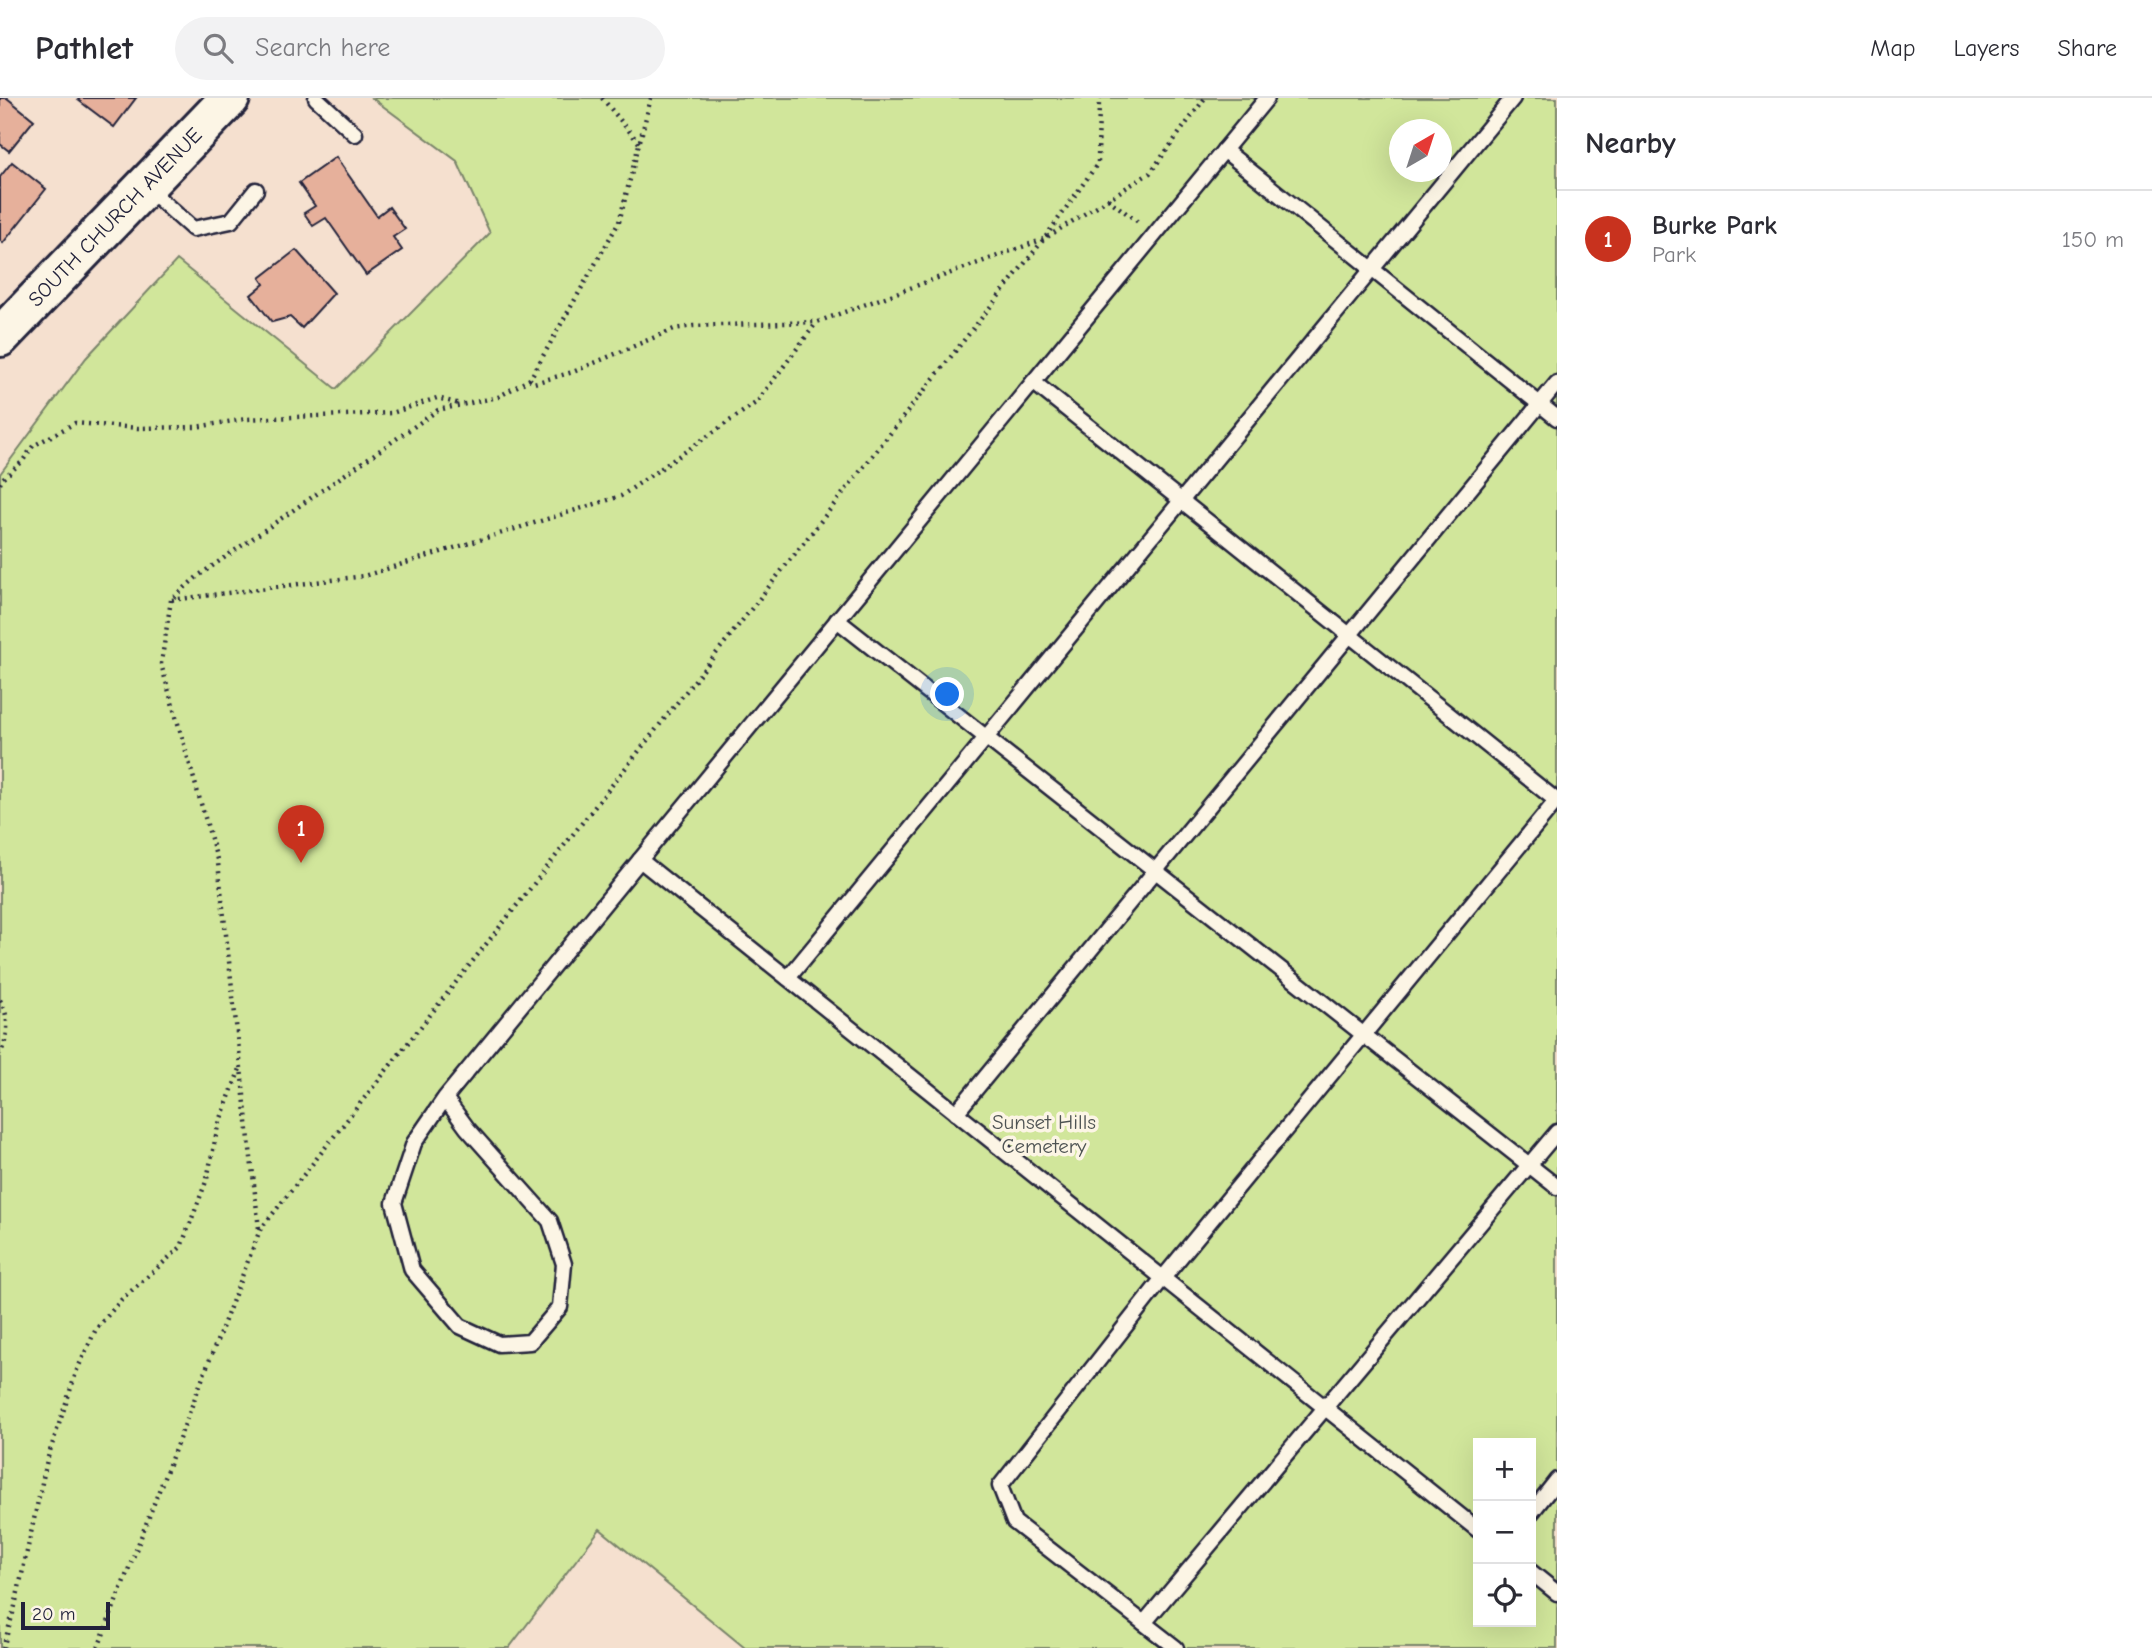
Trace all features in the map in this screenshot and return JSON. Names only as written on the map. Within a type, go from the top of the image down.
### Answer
[{"type":"street","name":"SOUTH CHURCH AVENUE","points":[[0,337],[230,98]]},
{"type":"lane","points":[[316,98],[355,134]]},
{"type":"lane","points":[[445,1098],[467,1128],[550,1222],[564,1264],[561,1307],[530,1342],[499,1344],[460,1326],[412,1270],[394,1203],[414,1143],[445,1098],[1267,98]]},
{"type":"lane","points":[[788,978],[1513,98]]},
{"type":"lane","points":[[1224,150],[1557,418]]},
{"type":"lane","points":[[145,187],[193,229],[231,221],[256,190]]},
{"type":"lane","points":[[1033,382],[1557,801],[1163,1278],[1000,1486],[1014,1522],[1176,1648]]},
{"type":"lane","points":[[956,1113],[1557,383]]},
{"type":"lane","points":[[838,620],[1557,1187]]},
{"type":"lane","points":[[640,860],[1473,1526]]},
{"type":"lane","points":[[1144,1623],[1557,1132]]},
{"type":"lane","points":[[1536,1507],[1557,1480]]},
{"type":"lane","points":[[1536,1576],[1557,1593]]},
{"type":"path","points":[[602,98],[639,143]]},
{"type":"path","points":[[260,1230],[218,863],[161,664],[171,600],[198,576],[438,410],[498,397],[530,379],[619,222],[651,98]]},
{"type":"path","points":[[98,1648],[260,1230],[1044,239],[1098,163],[1099,98]]},
{"type":"path","points":[[530,379],[534,383],[573,372],[674,329],[817,322],[1044,239],[1150,173],[1205,98]]},
{"type":"path","points":[[1108,199],[1153,235]]},
{"type":"path","points":[[171,600],[364,576],[621,496],[757,402],[817,322]]},
{"type":"path","points":[[0,484],[2,479],[22,462],[33,446],[75,423],[138,428],[196,427],[246,419],[393,414],[437,398],[462,405]]},
{"type":"path","points":[[0,1000],[7,1012],[7,1041],[0,1054]]},
{"type":"path","points":[[3,1648],[15,1606],[47,1460],[77,1370],[96,1329],[121,1300],[181,1247],[207,1179],[218,1126],[241,1066]]},
{"type":"green space","name":"Sunset Hills Cemetery","points":[[372,98],[1557,98],[1557,1648],[745,1648],[600,1529],[509,1648],[0,1648],[0,474],[86,358],[177,260],[336,389],[490,233],[457,161]]},
{"type":"building","points":[[0,98],[7,98],[34,120],[9,151],[0,144]]},
{"type":"building","points":[[136,98],[114,127],[78,100]]},
{"type":"building","points":[[336,157],[377,216],[389,207],[405,229],[393,237],[402,250],[366,275],[326,218],[313,226],[304,213],[315,206],[299,183]]},
{"type":"building","points":[[12,162],[46,189],[3,243],[0,240],[0,177]]},
{"type":"building","points":[[296,250],[334,293],[302,328],[290,317],[272,322],[251,295],[264,284],[260,278]]},
{"type":"place","name":"Burke Park","points":[[301,863]]}]
